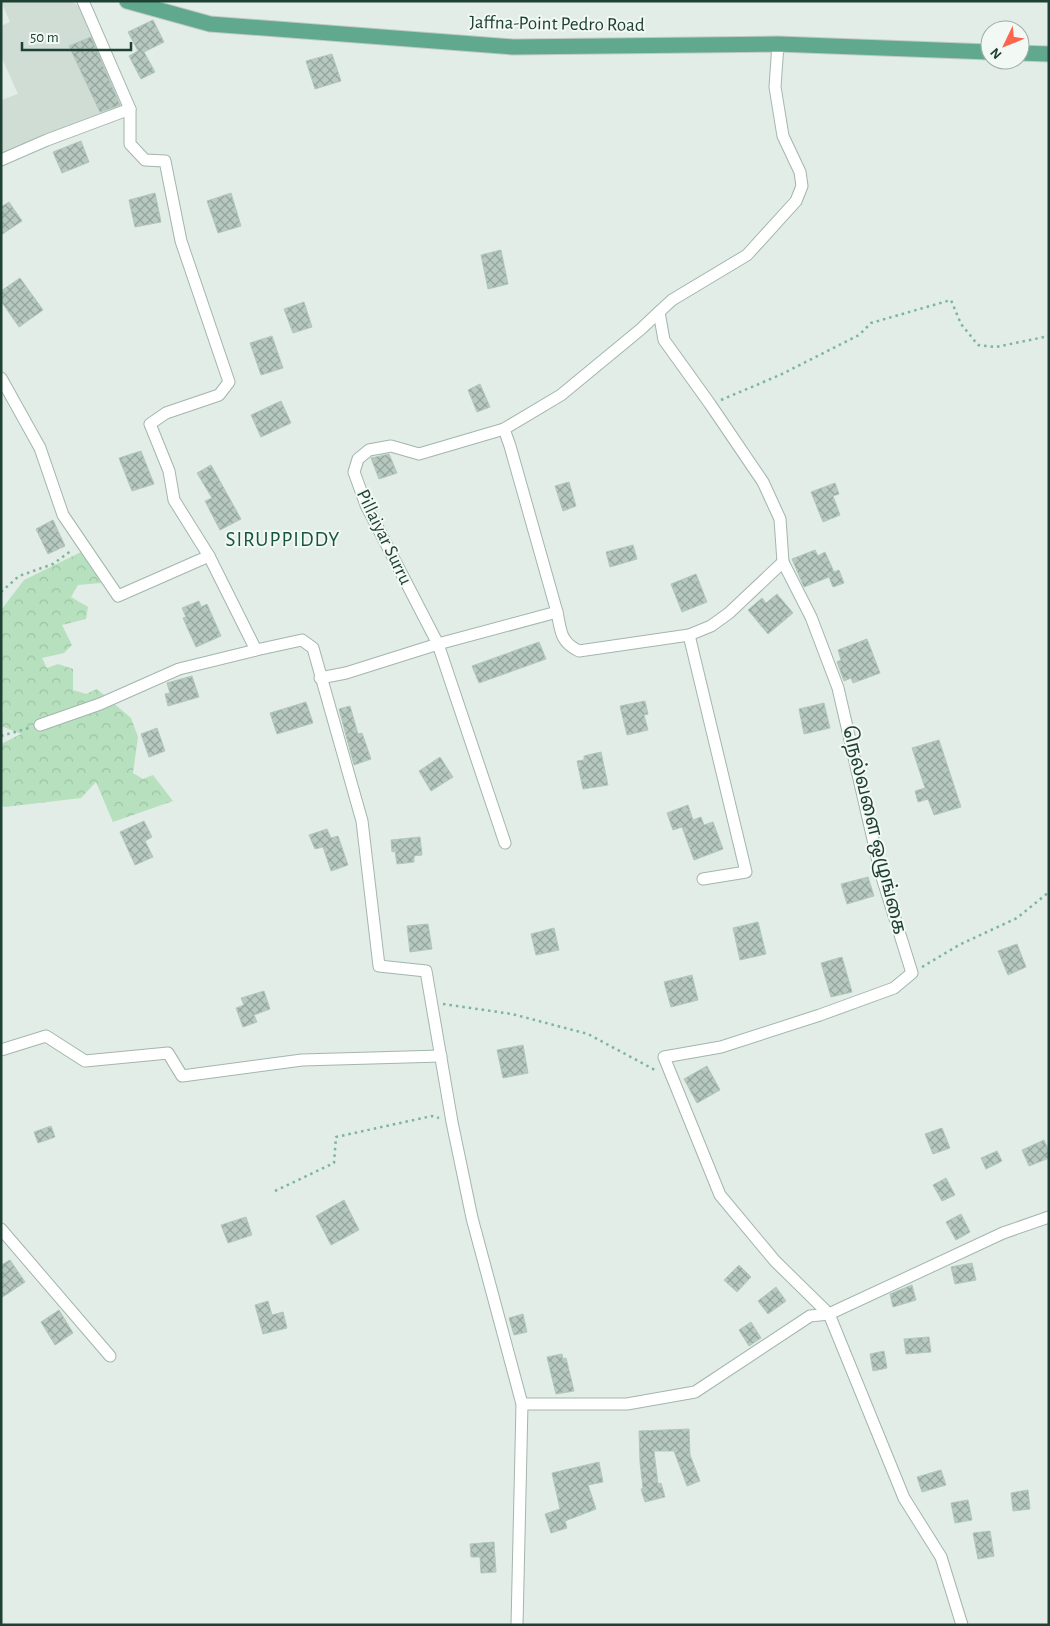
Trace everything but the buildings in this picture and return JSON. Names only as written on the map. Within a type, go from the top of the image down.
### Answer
[{"type":"main road","name":"Jaffna-Point Pedro Road","points":[[127,1],[210,24],[503,46],[778,44],[980,52]]},
{"type":"main road","points":[[1030,53],[1049,54]]},
{"type":"street","points":[[83,1],[130,109],[130,144],[145,160],[165,161],[181,241],[229,382],[219,395],[166,414],[150,424],[169,471],[174,500],[209,556],[256,650]]},
{"type":"street","points":[[658,312],[672,300],[747,255],[796,201],[802,186],[800,172],[783,136],[775,87],[778,44]]},
{"type":"street","points":[[1,160],[47,140],[130,109]]},
{"type":"street","name":"நெல்வளை ஒழுங்கை","points":[[658,312],[664,340],[763,482],[780,519],[783,562],[810,617],[838,688],[881,874],[912,973]]},
{"type":"street","name":"Pillaiyar Surru","points":[[505,843],[438,644],[366,505],[354,472],[358,459],[369,450],[391,446],[419,454],[504,429],[560,395],[641,329],[658,312]]},
{"type":"street","points":[[1,378],[40,448],[63,515],[118,596],[209,556]]},
{"type":"street","points":[[504,429],[557,612],[562,636],[569,646],[579,651],[689,635],[711,626],[729,613],[783,562]]},
{"type":"street","points":[[320,678],[346,673],[438,644],[557,612]]},
{"type":"street","points":[[689,635],[746,872],[703,879]]},
{"type":"street","points":[[40,725],[100,704],[179,669],[302,640],[312,648],[362,821],[379,966],[426,971],[452,1122],[472,1218],[522,1404],[517,1625]]},
{"type":"street","points":[[912,973],[894,988],[820,1015],[721,1047],[664,1057],[720,1195],[775,1261],[829,1314],[904,1498],[941,1557],[962,1625]]},
{"type":"street","points":[[1,1050],[46,1036],[85,1060],[168,1054],[182,1076],[302,1060],[441,1056]]},
{"type":"street","points":[[522,1404],[627,1404],[695,1392],[810,1316],[829,1314],[1003,1233],[1049,1217]]},
{"type":"street","points":[[1,1230],[110,1356]]},
{"type":"path","points":[[710,404],[780,375],[859,335],[871,323],[951,300],[961,324],[978,345],[996,347],[1049,336]]},
{"type":"path","points":[[1,592],[19,576],[53,564],[82,543]]},
{"type":"path","points":[[1,736],[40,725]]},
{"type":"path","points":[[912,973],[959,945],[1017,918],[1049,892]]},
{"type":"path","points":[[432,1002],[512,1014],[588,1034],[674,1080]]},
{"type":"path","points":[[275,1190],[334,1164],[336,1137],[432,1116],[452,1122]]},
{"type":"shaded area","points":[[1,1],[71,1],[88,12],[130,109],[1,160],[1,100],[18,94],[1,56],[1,26],[10,22]]},
{"type":"green space","points":[[81,552],[101,583],[78,585],[71,597],[88,607],[86,619],[62,625],[72,645],[64,653],[42,658],[47,668],[58,664],[73,669],[73,690],[86,694],[97,689],[131,718],[138,737],[133,773],[143,779],[153,775],[173,801],[113,822],[96,782],[81,798],[5,807],[1,805],[1,744],[21,734],[1,726],[1,610],[24,580]]},
{"type":"district","name":"SIRUPPIDDY","points":[[283,539]]}]
